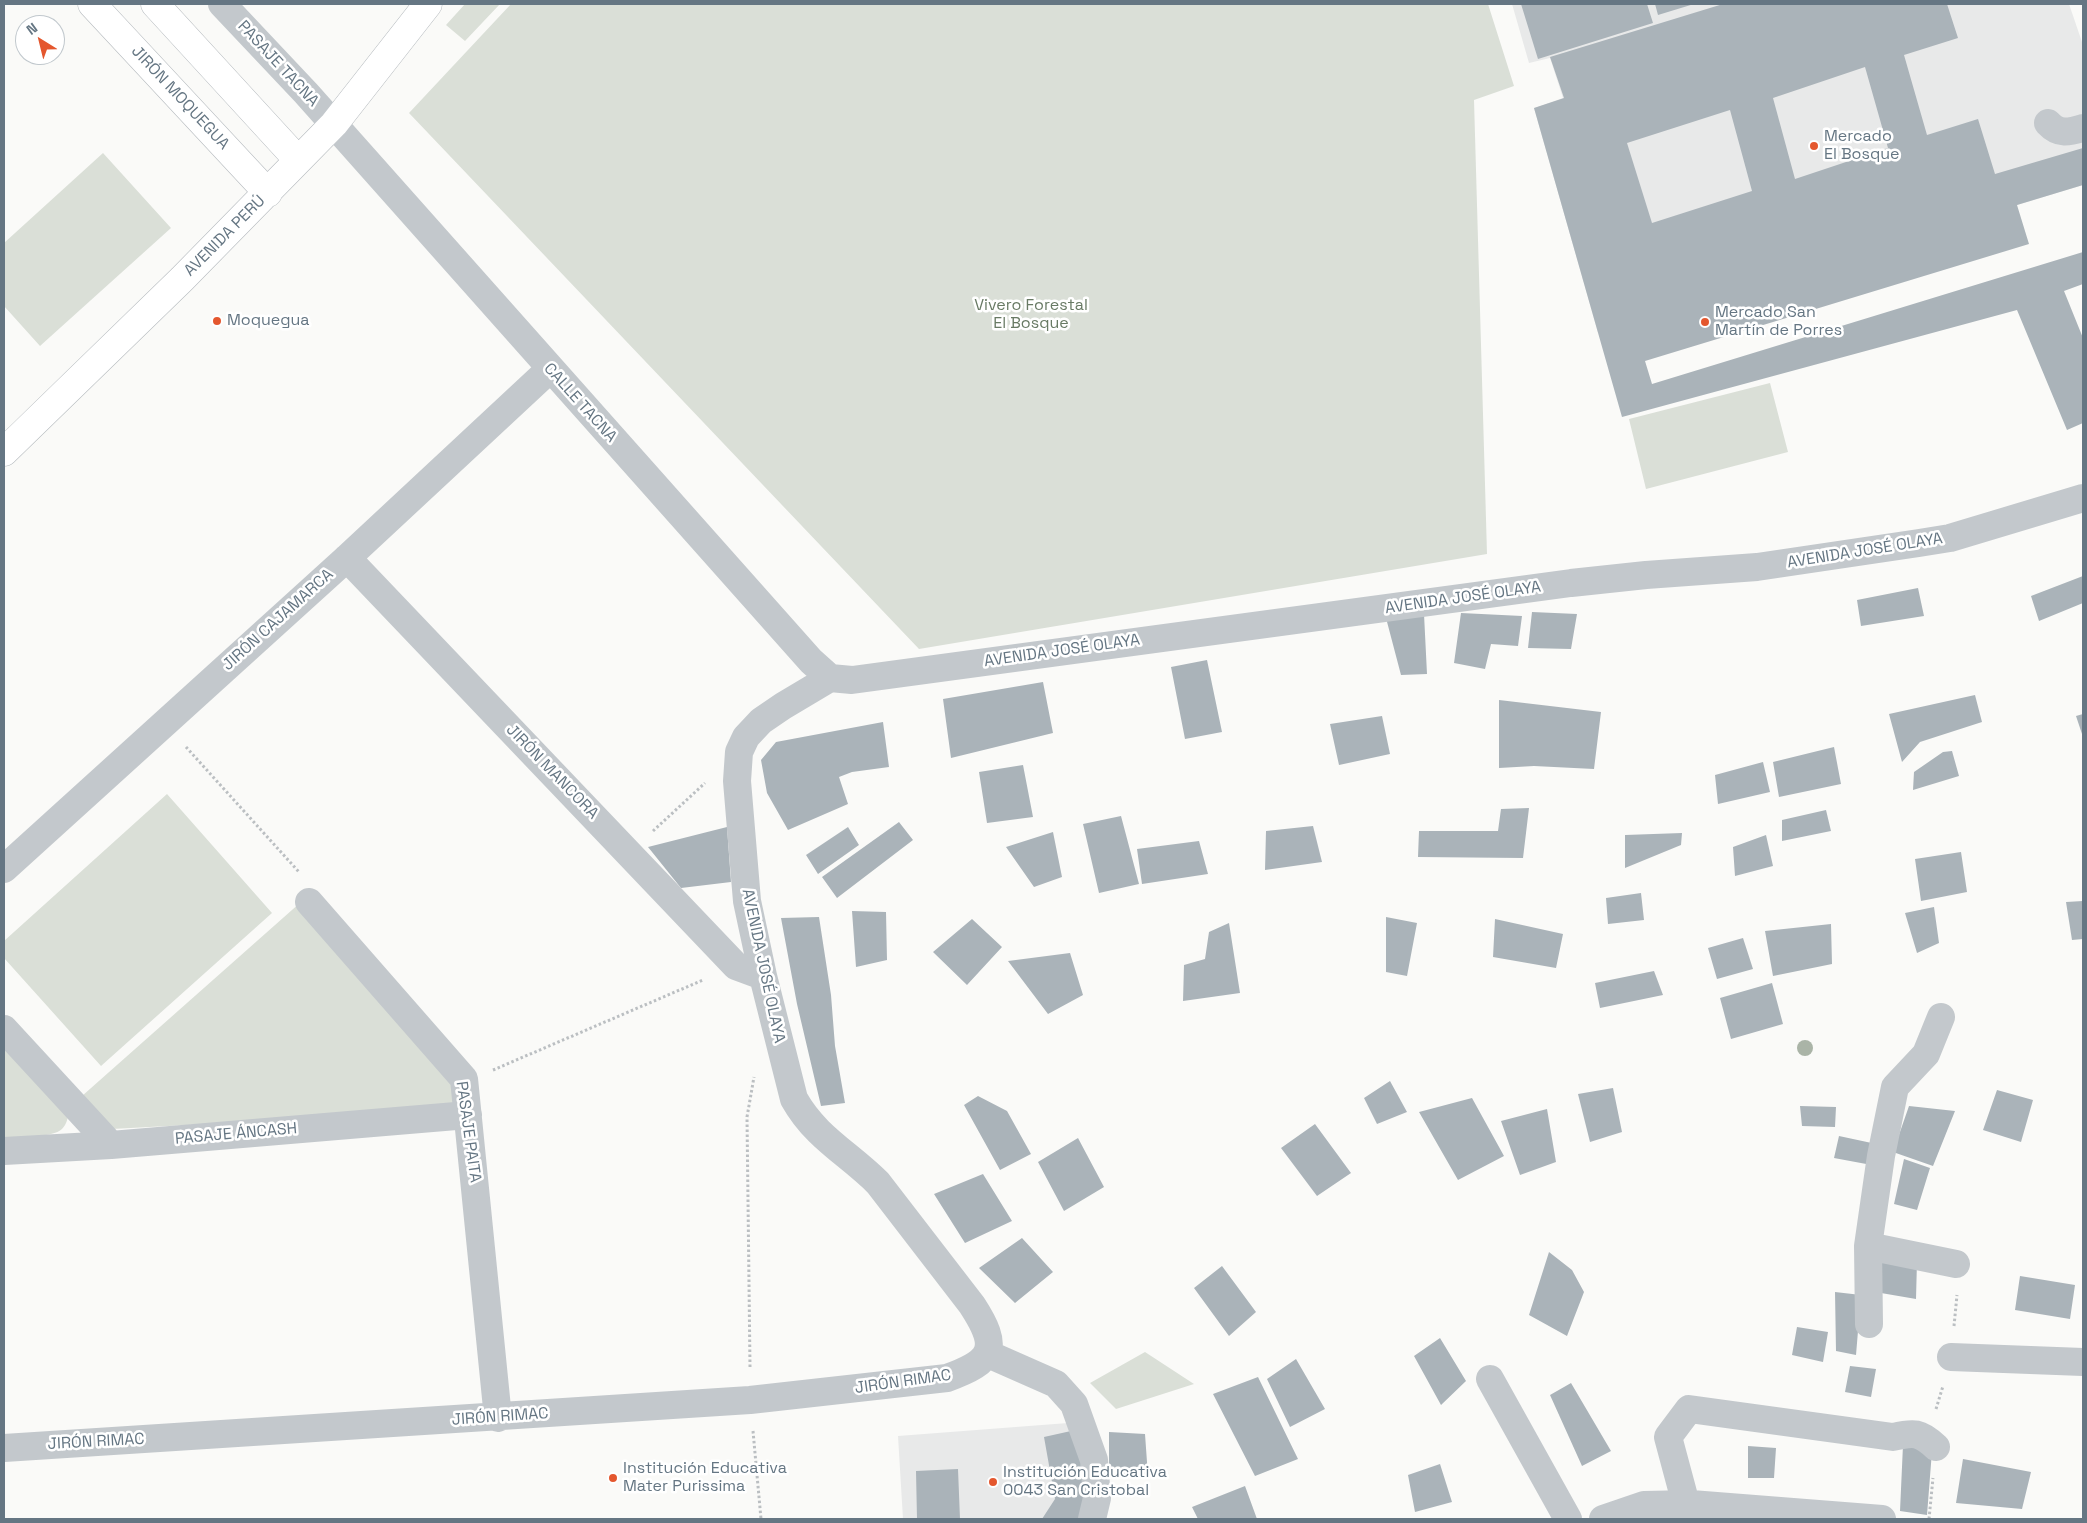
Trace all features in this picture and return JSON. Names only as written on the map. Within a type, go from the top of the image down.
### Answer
[{"type":"main road","name":"JIRÓN MOQUEGUA","points":[[92,4],[268,193]]},
{"type":"main road","points":[[155,4],[298,160]]},
{"type":"main road","name":"AVENIDA PERÚ","points":[[4,452],[268,193],[334,124],[428,4]]},
{"type":"street","name":"PASAJE TACNA","points":[[222,4],[334,124]]},
{"type":"street","points":[[2048,123],[2055,130],[2066,133],[2083,128]]},
{"type":"street","name":"CALLE TACNA","points":[[334,124],[811,661],[830,678]]},
{"type":"street","name":"JIRÓN CAJAMARCA","points":[[4,869],[347,558],[550,369]]},
{"type":"street","name":"AVENIDA JOSÉ OLAYA","points":[[988,1354],[990,1345],[984,1323],[884,1190],[866,1170],[830,1144],[804,1117],[794,1099],[746,901],[737,781],[739,752],[746,737],[761,721],[830,678],[843,680],[862,678],[1571,583],[1646,574],[1758,567],[1833,557],[1950,538],[2083,498]]},
{"type":"street","name":"JIRÓN MANCORA","points":[[347,558],[736,966],[763,976]]},
{"type":"street","name":"PASAJE PAITA","points":[[309,902],[464,1079],[498,1418]]},
{"type":"street","points":[[1869,1324],[1868,1246],[1881,1156],[1896,1087],[1926,1054],[1941,1017]]},
{"type":"street","points":[[4,1028],[111,1145]]},
{"type":"street","name":"PASAJE ÁNCASH","points":[[4,1151],[111,1145],[468,1115]]},
{"type":"street","points":[[1868,1246],[1956,1264]]},
{"type":"street","points":[[988,1354],[1056,1384],[1074,1404],[1094,1460],[1097,1498],[1092,1519]]},
{"type":"street","name":"JIRÓN RIMAC","points":[[4,1448],[498,1418],[750,1400],[947,1378],[972,1369],[988,1354]]},
{"type":"street","points":[[1951,1357],[2083,1362]]},
{"type":"street","points":[[1490,1379],[1568,1519]]},
{"type":"street","points":[[1688,1512],[1668,1437],[1688,1409],[1893,1437],[1909,1433],[1923,1436],[1936,1447]]},
{"type":"street","points":[[1604,1519],[1644,1505],[1688,1512],[1882,1519]]},
{"type":"path","points":[[629,852],[739,752]]},
{"type":"path","points":[[464,1079],[500,1067],[736,966]]},
{"type":"path","points":[[755,1070],[747,1117],[750,1400],[761,1519]]},
{"type":"shaded area","name":"Mercado El Bosque","points":[[1512,4],[2069,4],[2083,45],[2083,185],[1598,333],[1534,108],[1563,98],[1550,58],[1529,63]]},
{"type":"shaded area","name":"Institución Educativa 0043 San Cristobal","points":[[1068,1423],[1080,1519],[903,1519],[898,1436]]},
{"type":"green space","points":[[465,4],[500,4],[465,41],[446,25]]},
{"type":"green space","name":"Vivero Forestal El Bosque","points":[[511,4],[1488,4],[1514,86],[1474,100],[1487,554],[919,649],[409,113]]},
{"type":"green space","points":[[103,153],[171,228],[40,346],[4,306],[4,243]]},
{"type":"green space","points":[[1770,383],[1788,452],[1646,489],[1629,419]]},
{"type":"green space","points":[[167,794],[272,913],[101,1066],[4,958],[4,941]]},
{"type":"green space","points":[[301,902],[459,1089],[449,1111],[112,1129],[82,1096]]},
{"type":"green space","points":[[4,1039],[69,1111],[62,1129],[43,1136],[4,1138]]},
{"type":"green space","points":[[1145,1352],[1194,1384],[1116,1409],[1090,1383]]},
{"type":"building","points":[[1521,4],[1647,4],[1653,23],[1538,59]]},
{"type":"building","points":[[1655,4],[1694,4],[1658,15]]},
{"type":"building","name":"Mercado El Bosque","points":[[1723,4],[1947,4],[1958,38],[1904,55],[1927,135],[1978,119],[1995,174],[2083,148],[2083,185],[2017,205],[2029,244],[1645,361],[1652,384],[2083,252],[2083,284],[2064,291],[2083,338],[2083,423],[2067,430],[2017,310],[1622,417],[1534,108],[1564,98],[1550,57]],"holes":[[[1865,67],[1888,148],[1795,179],[1773,98]],[[1730,110],[1752,191],[1652,223],[1627,143]]]},
{"type":"building","points":[[2083,576],[2083,603],[2039,621],[2031,596]]},
{"type":"building","points":[[1918,588],[1924,616],[1861,626],[1857,600]]},
{"type":"building","points":[[1532,612],[1577,614],[1571,649],[1528,648]]},
{"type":"building","points":[[1461,613],[1522,616],[1518,646],[1491,644],[1485,669],[1454,663]]},
{"type":"building","points":[[1424,614],[1427,674],[1401,675],[1386,618]]},
{"type":"building","points":[[1207,660],[1222,732],[1185,739],[1171,667]]},
{"type":"building","points":[[1043,682],[1053,733],[951,758],[943,699]]},
{"type":"building","points":[[1975,695],[1982,722],[1920,742],[1902,762],[1889,714]]},
{"type":"building","points":[[1499,700],[1601,712],[1594,769],[1534,766],[1499,768]]},
{"type":"building","points":[[2083,714],[2083,737],[2076,716]]},
{"type":"building","points":[[1382,716],[1390,754],[1339,765],[1330,724]]},
{"type":"building","points":[[883,722],[889,767],[852,772],[839,777],[848,804],[788,830],[767,793],[761,760],[776,742]]},
{"type":"building","points":[[1834,747],[1841,784],[1779,797],[1773,762]]},
{"type":"building","points":[[1952,751],[1959,776],[1913,790],[1914,772],[1943,752]]},
{"type":"building","points":[[1763,762],[1770,792],[1718,804],[1715,775]]},
{"type":"building","points":[[1023,765],[1033,817],[987,823],[979,772]]},
{"type":"building","points":[[1529,808],[1523,858],[1418,857],[1419,831],[1498,831],[1501,809]]},
{"type":"building","points":[[1826,810],[1831,831],[1782,841],[1782,820]]},
{"type":"building","points":[[1121,816],[1139,884],[1099,893],[1083,824]]},
{"type":"building","points":[[899,822],[913,840],[837,898],[822,877]]},
{"type":"building","points":[[1313,826],[1322,862],[1265,870],[1266,831]]},
{"type":"building","points":[[727,827],[731,882],[681,888],[648,847]]},
{"type":"building","points":[[848,827],[859,845],[818,874],[806,855]]},
{"type":"building","points":[[1053,832],[1062,877],[1034,887],[1006,847]]},
{"type":"building","points":[[1682,833],[1681,845],[1625,868],[1625,835]]},
{"type":"building","points":[[1766,835],[1773,866],[1735,876],[1733,847]]},
{"type":"building","points":[[1199,841],[1208,874],[1142,884],[1137,849]]},
{"type":"building","points":[[1961,852],[1967,892],[1921,901],[1915,859]]},
{"type":"building","points":[[1641,893],[1644,920],[1608,924],[1606,898]]},
{"type":"building","points":[[2083,901],[2083,939],[2072,940],[2066,902]]},
{"type":"building","points":[[1934,907],[1939,943],[1917,953],[1905,913]]},
{"type":"building","points":[[852,911],[886,912],[887,960],[856,967]]},
{"type":"building","points":[[819,917],[831,995],[835,1046],[845,1103],[821,1106],[797,1004],[781,918]]},
{"type":"building","points":[[1386,917],[1417,923],[1407,976],[1386,972]]},
{"type":"building","points":[[972,919],[1002,947],[967,985],[933,952]]},
{"type":"building","points":[[1495,919],[1563,934],[1556,968],[1493,957]]},
{"type":"building","points":[[1229,923],[1240,993],[1183,1001],[1184,965],[1205,959],[1209,932]]},
{"type":"building","points":[[1831,924],[1832,964],[1773,976],[1765,931]]},
{"type":"building","points":[[1743,938],[1753,969],[1717,979],[1708,948]]},
{"type":"building","points":[[1070,953],[1083,995],[1048,1014],[1008,961]]},
{"type":"building","points":[[1654,971],[1663,995],[1600,1008],[1595,983]]},
{"type":"building","points":[[1772,983],[1783,1024],[1731,1039],[1720,998]]},
{"type":"building","points":[[1390,1081],[1407,1112],[1377,1124],[1364,1098]]},
{"type":"building","points":[[1613,1088],[1622,1132],[1590,1142],[1578,1094]]},
{"type":"building","points":[[1997,1090],[2033,1100],[2021,1142],[1983,1130]]},
{"type":"building","points":[[978,1096],[1007,1111],[1031,1154],[1000,1170],[964,1105]]},
{"type":"building","points":[[1472,1098],[1504,1156],[1458,1180],[1419,1112]]},
{"type":"building","points":[[1800,1106],[1836,1107],[1835,1127],[1802,1126]]},
{"type":"building","points":[[1909,1106],[1955,1111],[1933,1166],[1893,1152]]},
{"type":"building","points":[[1547,1109],[1556,1162],[1520,1175],[1501,1121]]},
{"type":"building","points":[[1315,1124],[1351,1173],[1317,1196],[1281,1148]]},
{"type":"building","points":[[1839,1136],[1881,1145],[1877,1166],[1834,1158]]},
{"type":"building","points":[[1078,1138],[1104,1187],[1064,1211],[1038,1162]]},
{"type":"building","points":[[1904,1159],[1930,1168],[1917,1210],[1894,1204]]},
{"type":"building","points":[[983,1174],[1012,1221],[965,1243],[934,1194]]},
{"type":"building","points":[[1022,1238],[1053,1272],[1015,1303],[979,1268]]},
{"type":"building","points":[[1549,1252],[1572,1270],[1584,1292],[1567,1336],[1529,1315]]},
{"type":"building","points":[[1881,1257],[1917,1261],[1916,1299],[1881,1293]]},
{"type":"building","points":[[1222,1266],[1256,1312],[1229,1336],[1194,1288]]},
{"type":"building","points":[[2020,1276],[2075,1285],[2070,1319],[2015,1310]]},
{"type":"building","points":[[1835,1292],[1861,1295],[1856,1355],[1836,1351]]},
{"type":"building","points":[[1797,1327],[1828,1332],[1823,1362],[1792,1355]]},
{"type":"building","points":[[1440,1338],[1466,1381],[1441,1405],[1414,1356]]},
{"type":"building","points":[[1296,1359],[1325,1409],[1290,1427],[1267,1379]]},
{"type":"building","points":[[1850,1366],[1876,1369],[1871,1397],[1845,1392]]},
{"type":"building","points":[[1258,1377],[1298,1459],[1255,1476],[1213,1394]]},
{"type":"building","points":[[1571,1383],[1611,1451],[1582,1466],[1550,1395]]},
{"type":"building","points":[[1071,1431],[1085,1468],[1086,1496],[1080,1519],[1042,1519],[1055,1499],[1044,1437]]},
{"type":"building","points":[[1109,1432],[1145,1434],[1148,1476],[1109,1477]]},
{"type":"building","points":[[1903,1445],[1932,1451],[1927,1515],[1900,1511]]},
{"type":"building","points":[[1748,1446],[1776,1448],[1774,1478],[1748,1478]]},
{"type":"building","points":[[1963,1459],[2031,1472],[2022,1509],[1956,1503]]},
{"type":"building","points":[[1440,1464],[1452,1502],[1415,1512],[1408,1475]]},
{"type":"building","points":[[958,1469],[960,1519],[917,1519],[916,1471]]},
{"type":"building","points":[[1245,1486],[1257,1519],[1198,1519],[1192,1507]]},
{"type":"place","name":"Mercado El Bosque","points":[[1814,146]]},
{"type":"place","name":"Moquegua","points":[[217,321]]},
{"type":"place","name":"Mercado San Martín de Porres","points":[[1705,322]]},
{"type":"place","name":"Institución Educativa Mater Purissima","points":[[613,1478]]},
{"type":"place","name":"Institución Educativa 0043 San Cristobal","points":[[993,1482]]}]
